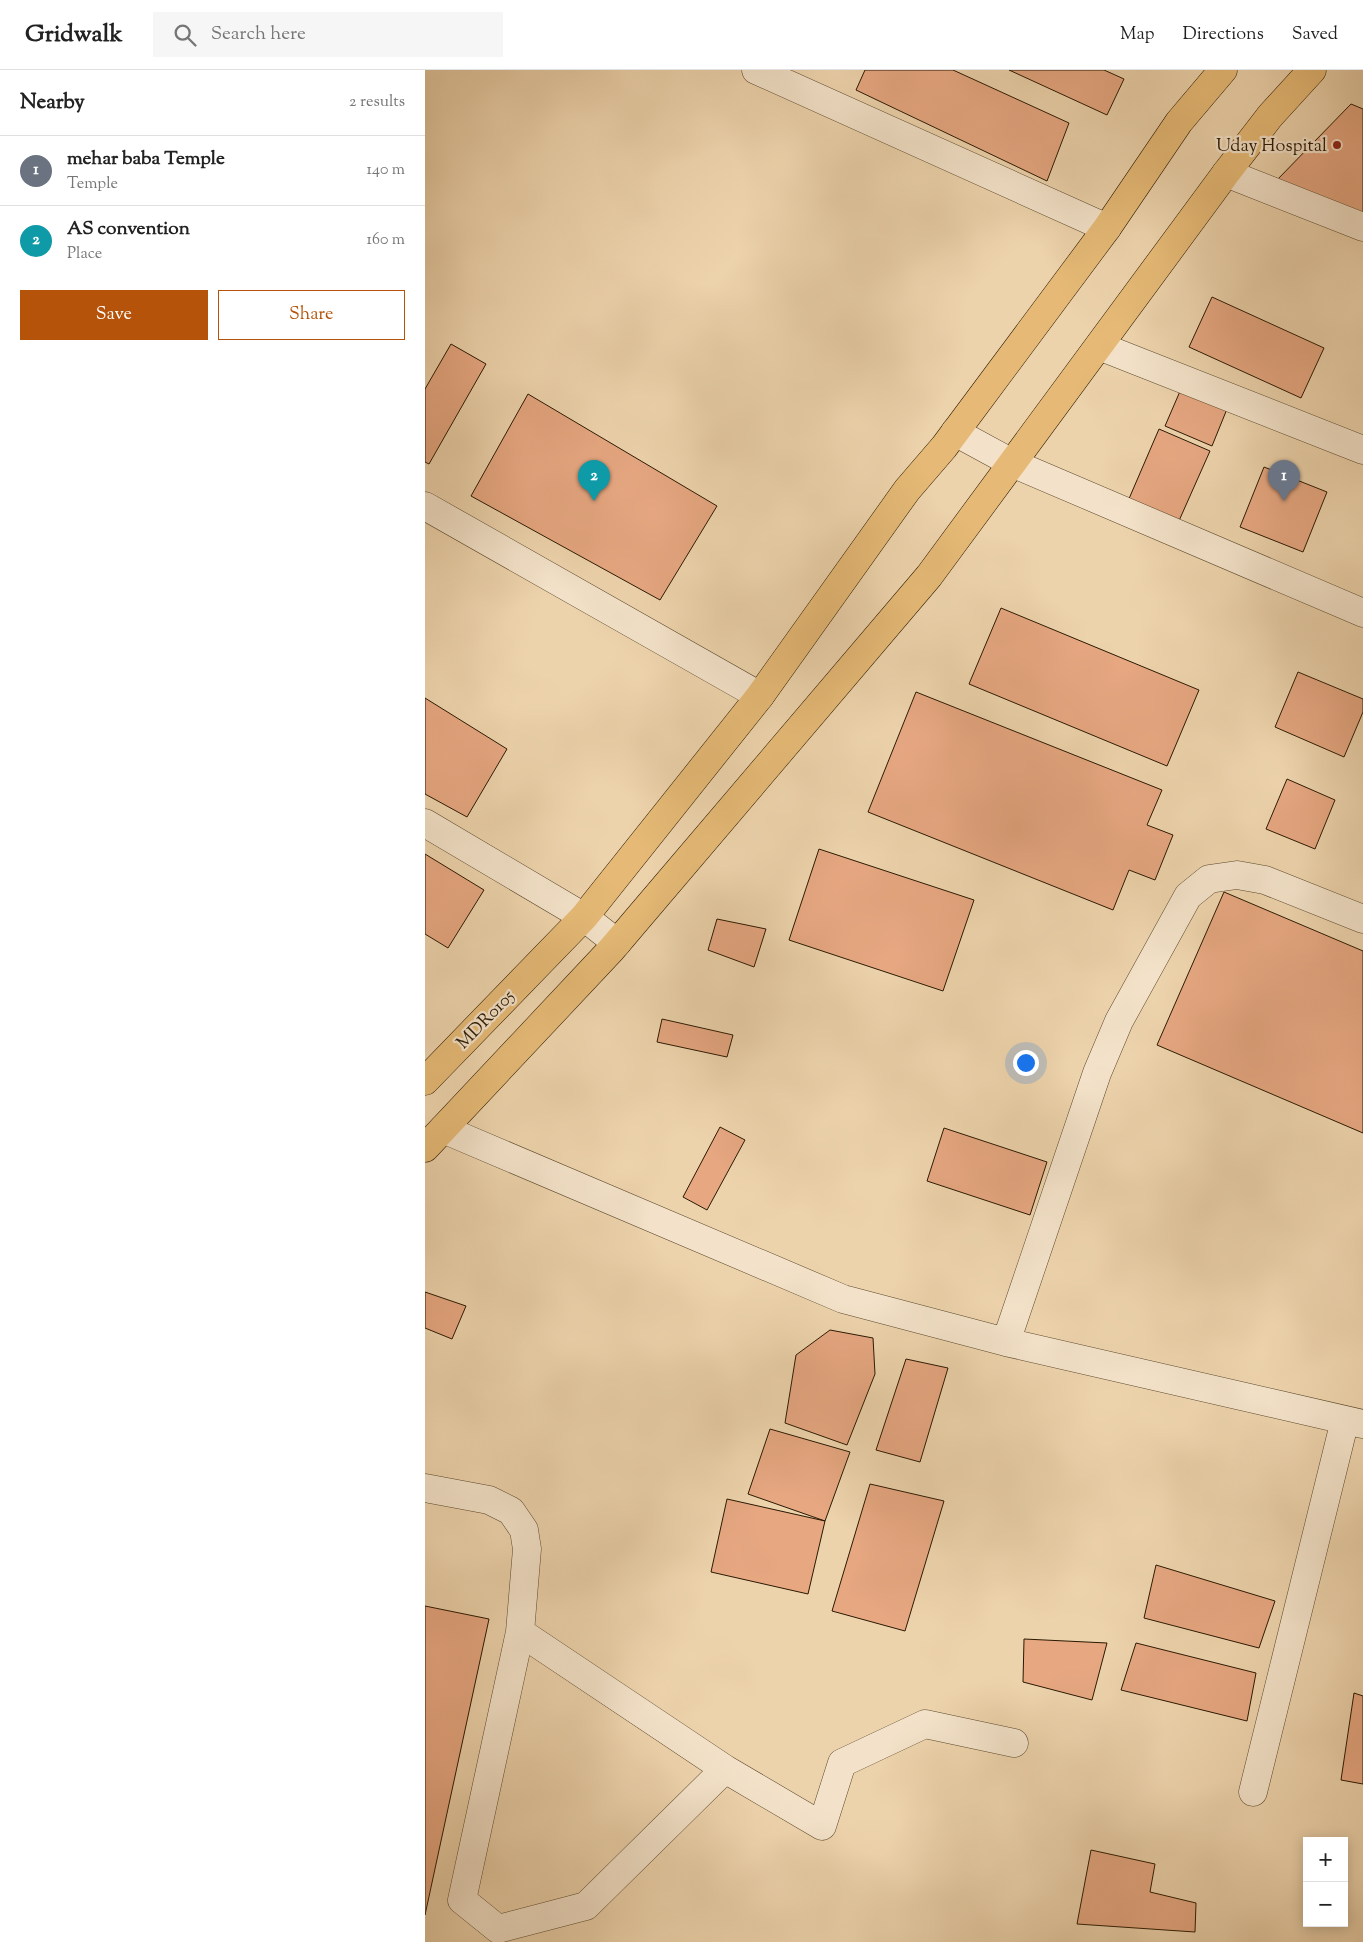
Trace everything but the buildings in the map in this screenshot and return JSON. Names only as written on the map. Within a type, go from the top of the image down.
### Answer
[{"type":"main road","name":"MDR0105","points":[[425,1080],[585,917],[760,696],[907,490],[955,432],[1107,228],[1179,122],[1223,70]]},
{"type":"main road","points":[[434,1138],[617,943],[929,576],[1226,173],[1270,116],[1312,70]]},
{"type":"street","points":[[755,70],[1107,228]]},
{"type":"street","points":[[1226,173],[1363,227]]},
{"type":"street","points":[[1099,346],[1363,450]]},
{"type":"street","points":[[955,432],[1012,464],[1363,613]]},
{"type":"street","points":[[425,506],[760,696]]},
{"type":"street","points":[[425,823],[585,917],[617,943]]},
{"type":"street","points":[[1006,1342],[1097,1072],[1119,1021],[1188,896],[1209,879],[1237,874],[1265,880],[1363,919]]},
{"type":"street","points":[[434,1138],[843,1299],[1006,1342],[1354,1422],[1253,1792]]},
{"type":"street","points":[[425,1488],[489,1500],[511,1511],[524,1530],[527,1549],[520,1632],[462,1900],[498,1929],[586,1906],[725,1770]]},
{"type":"street","points":[[520,1632],[725,1770],[822,1826],[842,1763],[925,1724],[1014,1743]]},
{"type":"place","name":"Uday Hospital","points":[[1337,145]]},
{"type":"place","name":"AS convention","points":[[594,501]]},
{"type":"place","name":"mehar baba Temple","points":[[1284,501]]}]
